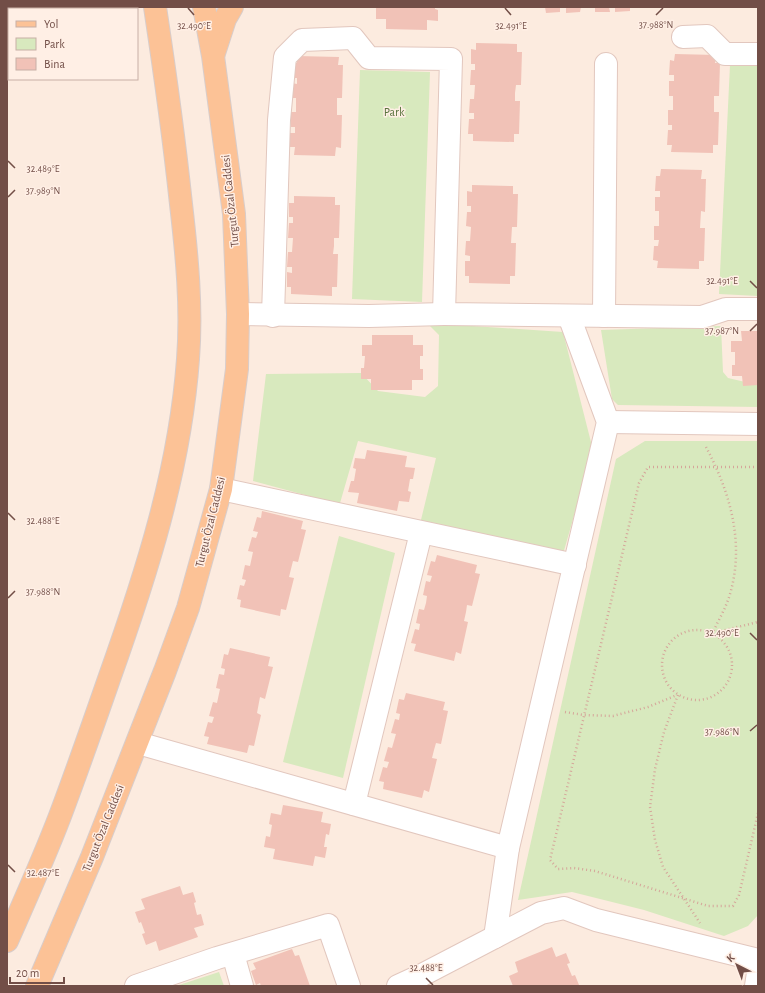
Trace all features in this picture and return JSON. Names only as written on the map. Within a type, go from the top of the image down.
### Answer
[{"type":"main road","points":[[7,941],[60,818],[134,607],[161,518],[171,475],[183,406],[190,323],[186,250],[173,127],[155,7]]},
{"type":"main road","name":"Turgut Özal Caddesi","points":[[37,986],[92,857],[138,743],[188,608],[221,489],[237,370],[238,314],[234,214],[213,56],[204,7]]},
{"type":"main road","points":[[213,56],[225,19],[232,7]]},
{"type":"street","points":[[683,37],[707,36],[725,54],[758,54]]},
{"type":"street","points":[[273,316],[279,120],[285,57],[302,40],[353,38],[369,58],[450,59],[444,314]]},
{"type":"street","points":[[604,316],[606,64]]},
{"type":"street","points":[[238,314],[273,316],[444,314],[702,317],[726,309],[758,309]]},
{"type":"street","points":[[495,937],[508,848],[608,422],[569,316]]},
{"type":"street","points":[[608,422],[758,424]]},
{"type":"street","points":[[221,489],[575,565]]},
{"type":"street","points":[[354,804],[421,533]]},
{"type":"street","points":[[138,743],[508,848]]},
{"type":"street","points":[[398,986],[541,914],[564,908],[596,920],[758,960]]},
{"type":"street","points":[[136,986],[328,925],[349,986]]},
{"type":"street","points":[[233,954],[242,986]]},
{"type":"street","points":[[756,986],[758,973]]},
{"type":"path","points":[[706,447],[717,468],[725,489],[733,519],[735,538],[735,569],[730,595],[712,634]]},
{"type":"path","points":[[758,468],[648,468],[639,483],[550,860],[558,869],[574,868],[595,871],[708,906],[732,906],[739,895],[758,813]]},
{"type":"path","points":[[712,634],[758,622]]},
{"type":"path","points":[[701,630],[722,640],[729,649],[732,660],[732,671],[728,682],[721,691],[712,697],[701,700],[689,700],[678,695],[669,687],[664,676],[662,664],[664,653],[670,642],[679,635],[690,631],[701,630]]},
{"type":"path","points":[[565,712],[584,715],[613,716],[648,707],[678,695]]},
{"type":"path","points":[[678,695],[664,732],[655,769],[650,807],[655,840],[663,866],[700,923]]},
{"type":"green space","points":[[730,65],[758,66],[758,296],[719,294]]},
{"type":"green space","name":"Park","points":[[360,70],[430,72],[422,302],[352,299]]},
{"type":"green space","points":[[427,323],[563,332],[593,450],[563,554],[420,524],[436,458],[358,441],[338,510],[320,499],[253,481],[266,374],[361,373],[378,391],[425,397],[438,386],[439,335]]},
{"type":"green space","points":[[721,326],[723,372],[728,378],[758,385],[758,407],[618,405],[612,399],[601,330]]},
{"type":"green space","points":[[645,441],[758,441],[758,915],[748,926],[724,936],[644,910],[572,892],[518,900],[616,459]]},
{"type":"green space","points":[[339,536],[395,553],[343,778],[283,762]]},
{"type":"green space","points":[[219,972],[224,986],[176,986]]},
{"type":"building","points":[[435,7],[435,9],[438,10],[438,21],[427,20],[427,30],[386,29],[386,19],[376,19],[376,8]]},
{"type":"building","points":[[545,7],[560,7],[560,12],[546,13]]},
{"type":"building","points":[[566,7],[581,7],[580,12],[566,13]]},
{"type":"building","points":[[595,7],[609,7],[610,12],[595,12]]},
{"type":"building","points":[[615,7],[630,7],[630,11],[615,12]]},
{"type":"building","points":[[476,43],[517,44],[517,52],[522,52],[521,85],[516,85],[515,93],[515,101],[520,101],[519,134],[514,134],[514,142],[473,141],[473,134],[468,134],[469,119],[474,119],[474,113],[469,113],[470,99],[474,99],[475,85],[470,85],[471,70],[475,70],[475,64],[471,64],[471,49],[476,50]]},
{"type":"building","points":[[675,54],[716,55],[715,63],[720,63],[719,96],[714,96],[714,112],[719,112],[718,145],[713,145],[713,153],[671,152],[672,145],[667,145],[668,130],[672,130],[672,125],[668,125],[668,110],[673,110],[673,96],[669,96],[669,81],[674,81],[674,75],[669,75],[670,60],[674,61]]},
{"type":"building","points":[[297,56],[339,57],[338,65],[343,65],[342,98],[337,98],[337,115],[342,115],[341,148],[336,147],[335,156],[294,155],[295,147],[290,147],[290,133],[295,133],[295,127],[291,127],[291,112],[296,112],[296,98],[292,98],[292,83],[297,84],[297,78],[292,78],[293,63],[297,63]]},
{"type":"building","points":[[661,169],[702,170],[701,179],[706,179],[705,212],[701,211],[700,228],[705,228],[704,261],[699,261],[699,269],[657,268],[658,261],[653,260],[654,246],[658,246],[659,240],[654,240],[654,226],[659,226],[659,211],[655,211],[655,197],[660,197],[660,191],[655,191],[656,176],[660,176]]},
{"type":"building","points":[[472,185],[513,186],[513,194],[518,194],[517,227],[512,227],[511,243],[516,243],[515,276],[510,276],[510,284],[469,283],[469,276],[465,276],[465,261],[470,261],[470,256],[465,255],[466,241],[470,241],[471,227],[466,226],[467,212],[471,212],[471,206],[467,206],[467,191],[472,192]]},
{"type":"building","points":[[294,196],[335,197],[335,205],[340,205],[339,238],[334,238],[333,254],[338,254],[337,287],[332,287],[332,296],[291,294],[291,287],[287,287],[287,272],[292,273],[292,267],[287,267],[288,252],[292,252],[293,238],[288,238],[289,223],[293,223],[293,217],[289,217],[289,203],[294,203]]},
{"type":"building","points":[[741,331],[758,331],[758,385],[743,386],[742,376],[732,376],[732,365],[735,365],[735,352],[731,352],[731,341],[742,341]]},
{"type":"building","points":[[372,335],[413,335],[413,345],[423,345],[423,356],[420,356],[420,369],[423,369],[423,380],[412,380],[412,390],[371,390],[371,379],[361,379],[361,368],[364,368],[365,356],[362,356],[362,345],[372,345]]},
{"type":"building","points":[[367,450],[407,456],[405,467],[415,468],[413,479],[410,479],[408,491],[411,492],[409,502],[399,501],[397,511],[357,503],[359,493],[348,492],[351,481],[354,481],[356,469],[353,468],[355,458],[365,459]]},
{"type":"building","points":[[262,511],[303,521],[301,529],[306,530],[298,562],[293,561],[289,577],[294,578],[286,610],[281,609],[280,616],[240,607],[241,600],[237,599],[240,585],[244,586],[246,580],[242,579],[245,565],[250,566],[253,552],[248,551],[252,537],[256,538],[258,532],[253,531],[257,517],[261,518]]},
{"type":"building","points":[[437,555],[477,565],[475,573],[480,574],[472,606],[467,605],[464,621],[468,622],[461,654],[456,652],[454,661],[414,651],[416,644],[411,643],[415,629],[419,630],[420,624],[416,623],[419,609],[424,610],[426,603],[427,596],[423,595],[426,581],[430,582],[432,576],[427,575],[431,561],[435,562]]},
{"type":"building","points":[[230,648],[270,657],[268,666],[273,667],[265,699],[260,697],[257,713],[261,715],[254,746],[249,745],[247,753],[207,744],[209,737],[204,736],[208,722],[212,723],[214,717],[209,716],[213,702],[217,703],[220,689],[216,688],[219,674],[224,675],[225,669],[221,668],[224,654],[228,655]]},
{"type":"building","points":[[406,693],[445,702],[443,710],[448,711],[441,744],[436,743],[432,758],[437,759],[429,792],[424,790],[422,798],[383,789],[384,782],[379,781],[383,767],[387,768],[389,762],[384,761],[388,747],[392,748],[396,734],[391,733],[395,719],[399,720],[400,714],[396,713],[399,699],[404,700]]},
{"type":"building","points":[[283,805],[323,812],[321,822],[331,824],[329,835],[326,834],[324,847],[327,847],[325,858],[315,856],[313,866],[273,859],[275,849],[264,847],[266,836],[270,837],[272,825],[269,824],[271,813],[281,815]]},
{"type":"building","points":[[180,886],[183,895],[193,892],[196,902],[194,903],[197,915],[201,914],[204,925],[194,928],[198,937],[159,951],[156,941],[146,945],[142,934],[145,933],[135,912],[145,909],[141,899]]},
{"type":"building","points":[[552,947],[556,957],[566,953],[570,963],[567,964],[572,976],[575,975],[579,985],[513,986],[509,976],[518,972],[515,962]]},
{"type":"building","points":[[292,949],[295,956],[299,955],[310,986],[261,986],[260,983],[256,985],[251,971],[256,969],[253,963]]}]
